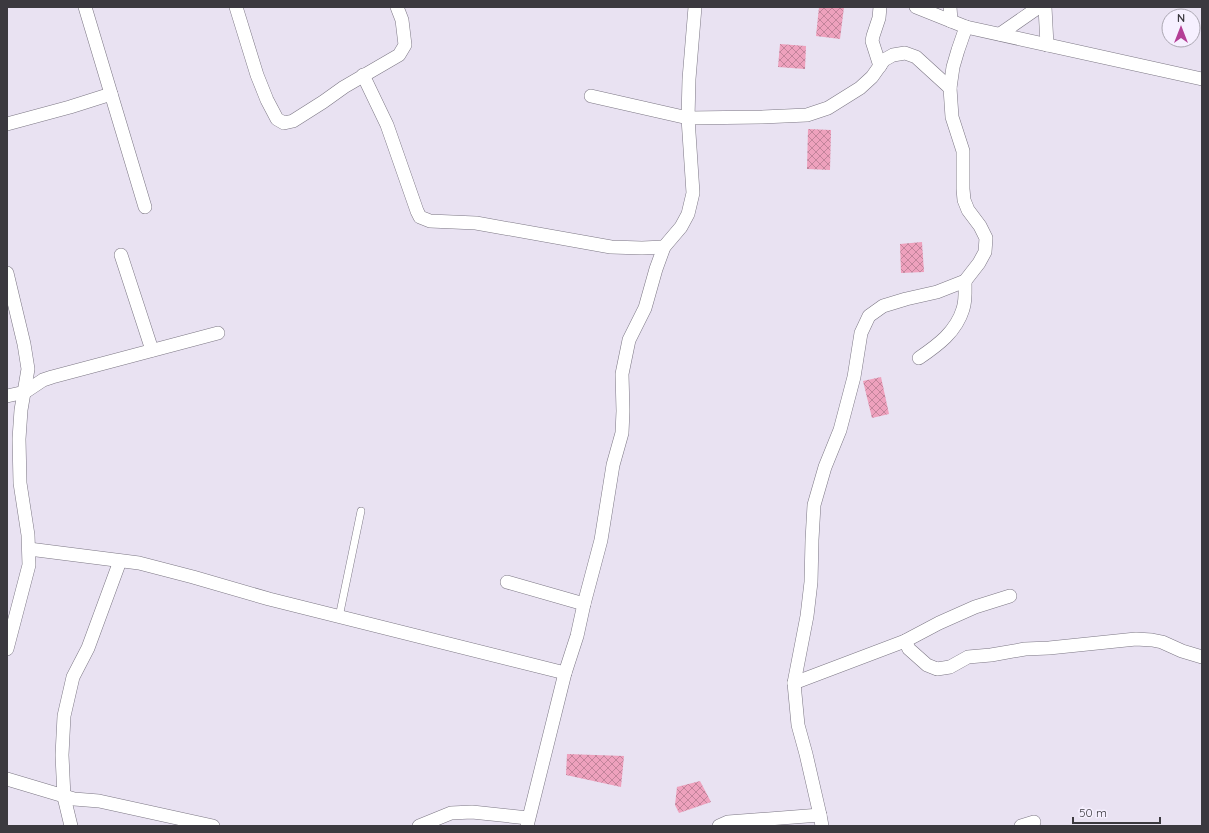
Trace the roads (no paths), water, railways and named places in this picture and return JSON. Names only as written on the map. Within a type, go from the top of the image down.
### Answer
[{"type":"street","points":[[85,7],[145,207]]},
{"type":"street","points":[[236,7],[257,75],[267,100],[277,119],[284,123],[293,121],[363,75],[399,56],[405,45],[402,20],[397,7]]},
{"type":"street","points":[[419,826],[451,813],[472,812],[528,822],[565,673],[577,636],[601,540],[613,464],[622,433],[622,374],[629,340],[645,308],[656,268],[664,247],[681,227],[688,214],[693,193],[688,118],[694,7]]},
{"type":"street","points":[[880,7],[879,18],[872,41],[880,66]]},
{"type":"street","points":[[916,7],[966,27],[1202,79]]},
{"type":"street","points":[[950,7],[951,21]]},
{"type":"street","points":[[1000,34],[1039,7]]},
{"type":"street","points":[[1045,7],[1047,45]]},
{"type":"street","points":[[719,826],[728,822],[821,820],[798,725],[794,683],[807,616],[811,582],[814,505],[825,467],[840,430],[854,377],[861,333],[869,316],[883,306],[937,292],[965,281],[979,263],[985,252],[986,238],[980,226],[968,210],[964,200],[963,151],[952,117],[950,88],[958,50],[966,27]]},
{"type":"street","points":[[591,96],[688,118],[807,115],[828,108],[860,88],[872,77],[884,60],[892,55],[905,53],[916,57],[950,88]]},
{"type":"street","points":[[363,75],[388,125],[420,217],[430,221],[484,225],[611,247],[664,247]]},
{"type":"street","points":[[7,124],[111,94]]},
{"type":"street","points":[[122,255],[152,350]]},
{"type":"street","points":[[7,273],[24,344],[28,368],[21,410],[19,438],[20,483],[29,549],[29,566],[7,649]]},
{"type":"street","points":[[919,358],[939,344],[954,329],[964,308],[965,281]]},
{"type":"street","points":[[7,396],[25,392],[43,380],[52,377],[218,333]]},
{"type":"street","points":[[29,549],[139,563],[269,599],[565,673]]},
{"type":"street","points":[[71,826],[64,797],[62,754],[64,716],[73,677],[88,648],[120,561]]},
{"type":"street","points":[[508,582],[584,604]]},
{"type":"street","points":[[794,683],[905,641],[939,623],[975,607],[1010,596]]},
{"type":"street","points":[[905,641],[909,649],[927,665],[937,669],[950,667],[968,657],[991,656],[1025,649],[1136,639],[1162,642],[1202,658]]},
{"type":"street","points":[[7,779],[64,797],[99,801],[213,826]]},
{"type":"street","points":[[1021,826],[1034,822]]},
{"type":"lane","points":[[339,617],[361,511]]}]
